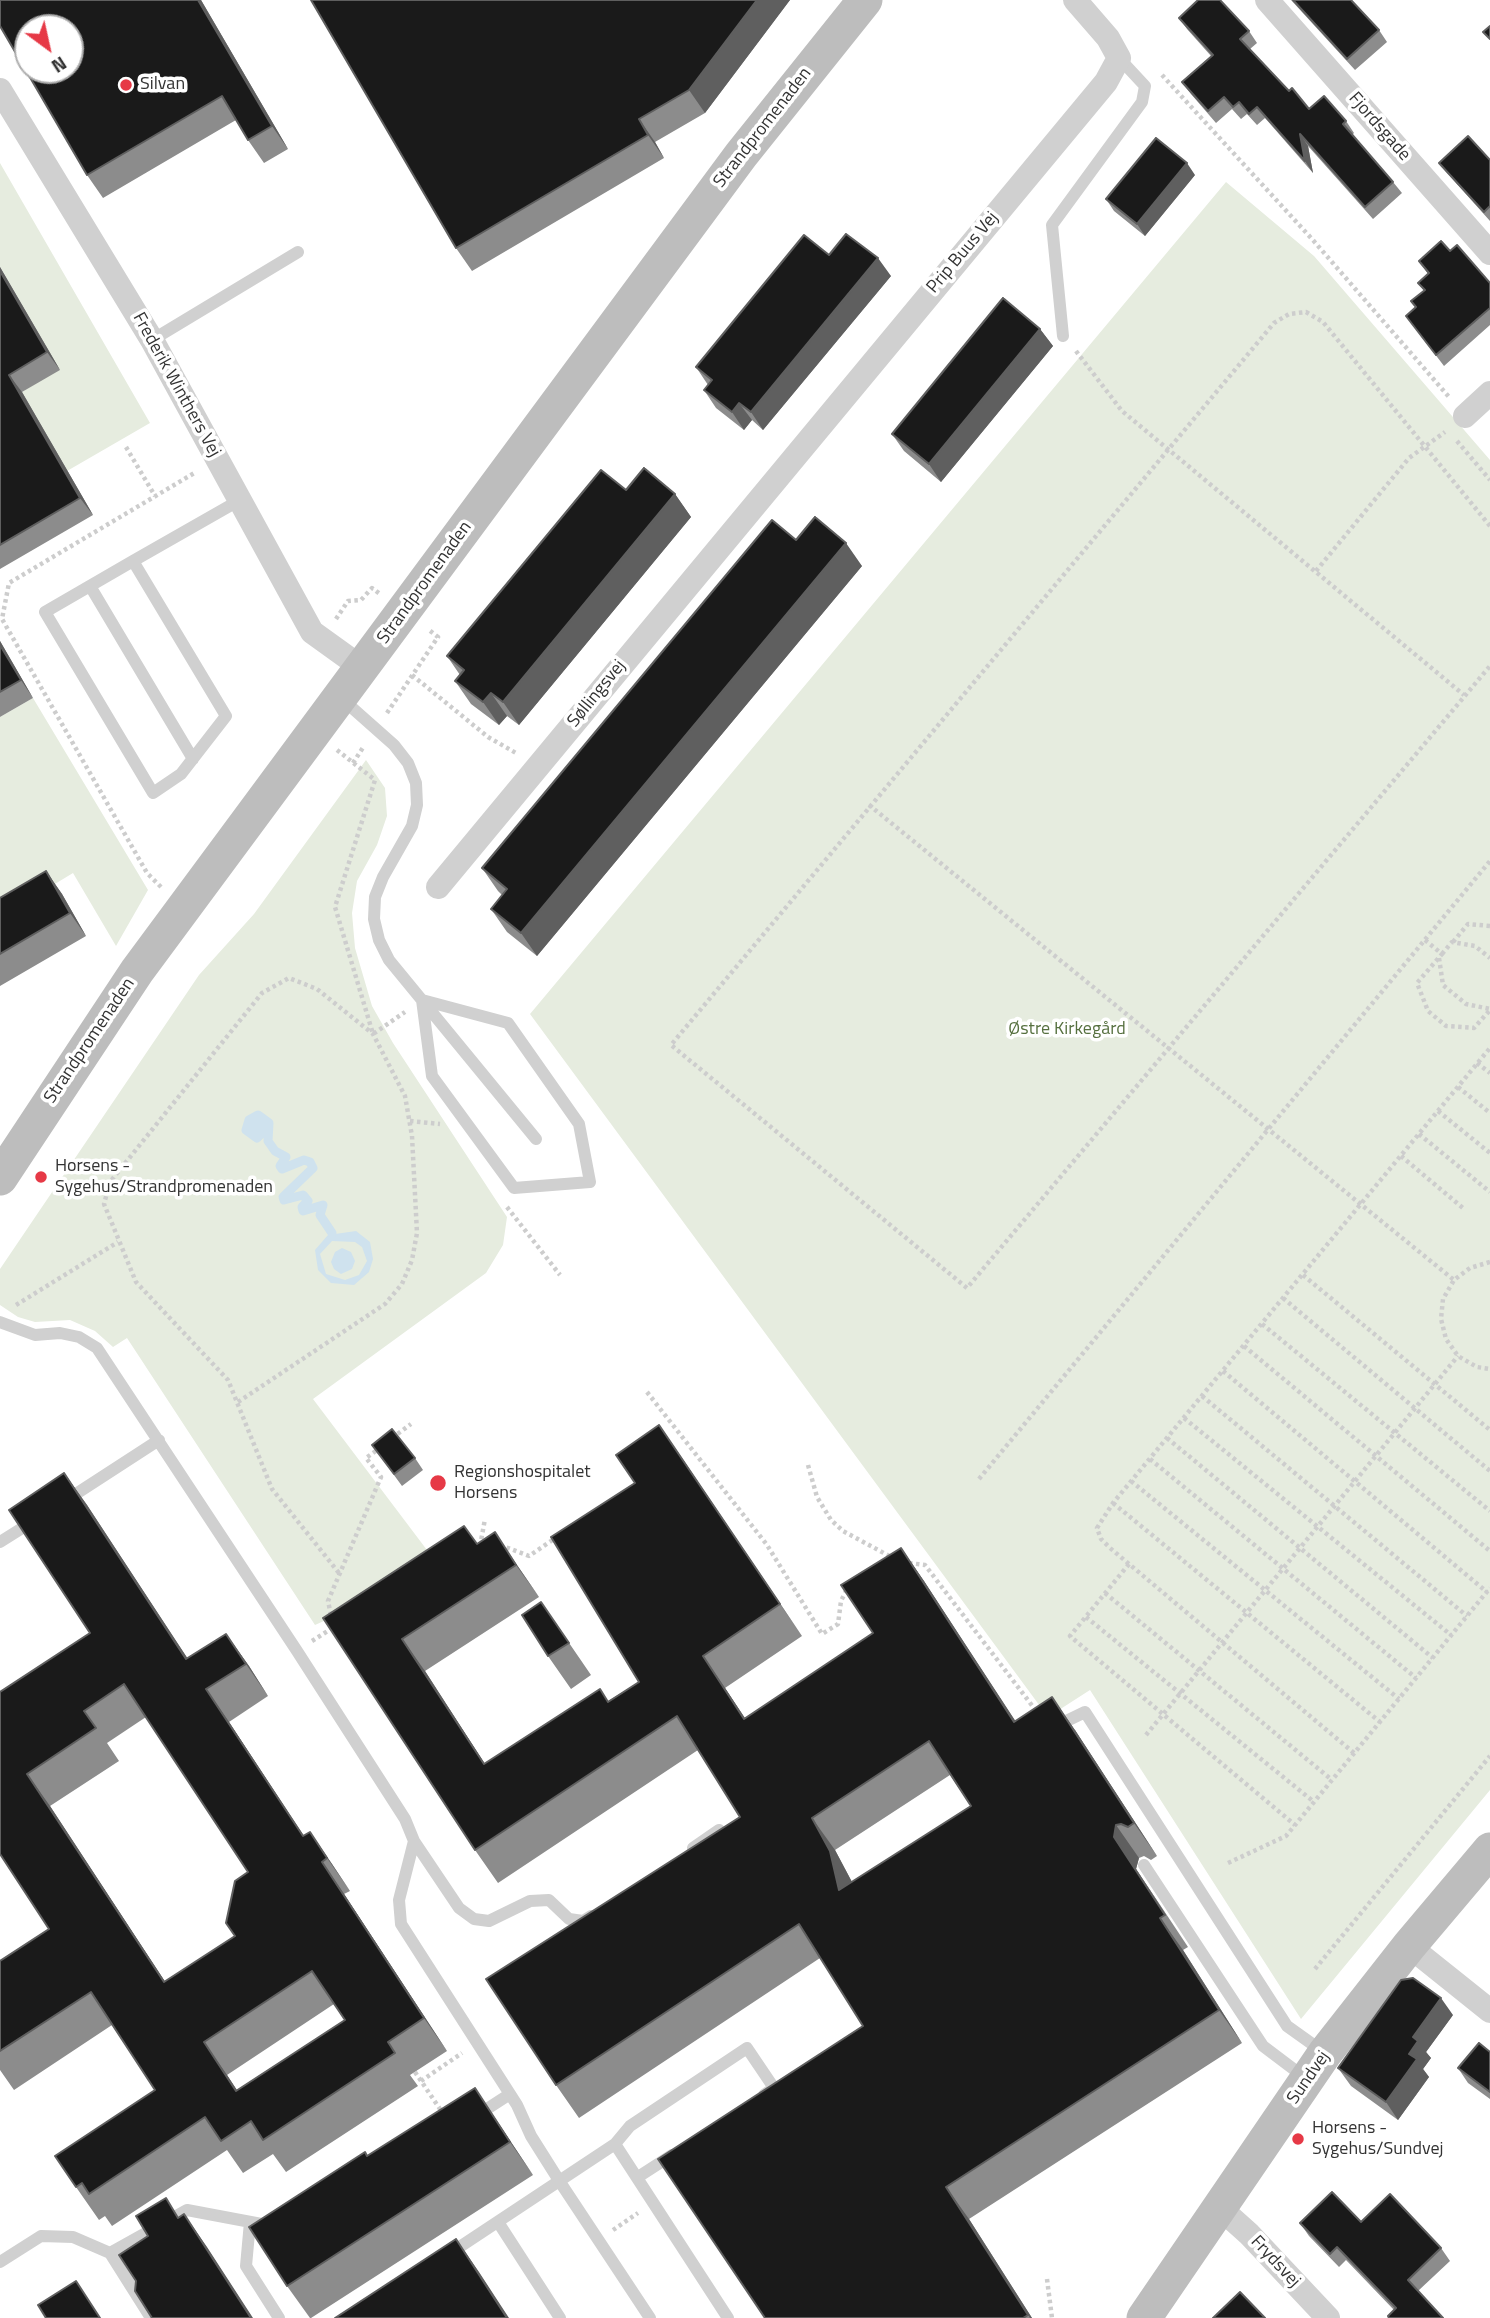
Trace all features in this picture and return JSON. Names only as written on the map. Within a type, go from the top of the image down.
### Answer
[{"type":"street","name":"Strandpromenaden","points":[[0,1178],[137,971],[741,155],[865,0]]},
{"type":"street","points":[[1075,0],[1108,38],[1119,58]]},
{"type":"street","name":"Fjordsgade","points":[[1267,0],[1490,253]]},
{"type":"street","name":"Prip Buus Vej","points":[[756,502],[1106,82],[1119,58]]},
{"type":"street","name":"Frederik Winthers Vej","points":[[0,90],[152,340],[312,632],[362,668]]},
{"type":"street","points":[[1465,416],[1490,393]]},
{"type":"street","name":"Søllingsvej","points":[[438,887],[756,502]]},
{"type":"street","name":"Sundvej","points":[[1144,2318],[1316,2067],[1409,1946],[1490,1850]]},
{"type":"street","points":[[1409,1946],[1490,2011]]},
{"type":"street","name":"Frydsvej","points":[[1220,2208],[1250,2234],[1328,2318]]},
{"type":"lane","points":[[1063,336],[1052,225],[1142,102],[1144,86],[1119,58]]},
{"type":"lane","points":[[152,340],[298,252]]},
{"type":"lane","points":[[133,561],[226,716],[181,774],[153,793],[45,612],[133,561],[240,500]]},
{"type":"lane","points":[[90,586],[193,759]]},
{"type":"lane","points":[[341,698],[394,745],[408,763],[416,783],[417,805],[412,826],[383,877],[376,897],[374,919],[379,940],[390,960],[536,1139]]},
{"type":"lane","points":[[422,1000],[508,1023],[579,1125],[590,1182],[514,1188],[432,1076],[422,1000]]},
{"type":"lane","points":[[0,1322],[35,1335],[60,1333],[79,1337],[97,1348],[297,1651],[405,1819],[414,1841],[459,1908],[474,1919],[489,1921],[530,1900],[550,1900],[569,1919],[583,1921],[606,1906]]},
{"type":"lane","points":[[0,1542],[159,1440]]},
{"type":"lane","points":[[1051,1729],[1085,1712],[1316,2067]]},
{"type":"lane","points":[[685,1853],[719,1830]]},
{"type":"lane","points":[[414,1841],[399,1900],[401,1924],[528,2123],[531,2136],[560,2182],[650,2318]]},
{"type":"lane","points":[[1144,1865],[1263,2046],[1316,2067]]},
{"type":"lane","points":[[443,2258],[560,2182],[615,2144],[630,2126],[747,2048],[774,2088],[751,2103]]},
{"type":"lane","points":[[454,2130],[510,2094]]},
{"type":"lane","points":[[615,2144],[728,2318]]},
{"type":"lane","points":[[638,2178],[683,2148]]},
{"type":"lane","points":[[110,2253],[187,2210],[286,2229]]},
{"type":"lane","points":[[250,2222],[246,2266],[279,2318]]},
{"type":"lane","points":[[498,2222],[560,2318]]},
{"type":"lane","points":[[0,2262],[41,2236],[73,2237],[110,2253],[151,2318]]},
{"type":"path","points":[[1144,86],[1161,74],[1169,80],[1465,416]]},
{"type":"path","points":[[1490,526],[1323,322],[1306,312],[1289,314],[1274,323],[671,1045],[967,1288],[1490,666]]},
{"type":"path","points":[[1063,336],[1122,411],[1464,695]]},
{"type":"path","points":[[1316,571],[1409,458],[1448,430],[1490,480]]},
{"type":"path","points":[[126,447],[155,496]]},
{"type":"path","points":[[412,675],[488,737],[538,766]]},
{"type":"path","points":[[869,805],[1454,1280]]},
{"type":"path","points":[[979,1479],[1490,861]]},
{"type":"path","points":[[1425,940],[1441,956],[1443,985],[1466,1004],[1490,1009],[1474,1028],[1446,1026],[1428,1011],[1418,983],[1441,956],[1452,942],[1468,924],[1490,926]]},
{"type":"path","points":[[1452,942],[1475,946],[1490,958]]},
{"type":"path","points":[[238,1402],[385,1304],[402,1284],[412,1260],[417,1233],[412,1136],[405,1096],[373,1034],[317,989],[289,978],[262,993],[110,1182],[104,1204],[136,1282],[228,1380],[272,1489],[340,1573]]},
{"type":"path","points":[[1354,1754],[1129,1564],[1101,1539],[1097,1528],[1131,1481],[1490,1048]]},
{"type":"path","points":[[1478,1063],[1490,1073]]},
{"type":"path","points":[[1458,1087],[1490,1113]]},
{"type":"path","points":[[1438,1111],[1490,1153]]},
{"type":"path","points":[[1419,1135],[1490,1192]]},
{"type":"path","points":[[1401,1156],[1464,1209]]},
{"type":"path","points":[[12,1308],[118,1242]]},
{"type":"path","points":[[1490,1262],[1470,1268],[1454,1280],[1444,1299],[1441,1319],[1446,1339],[1458,1356],[1478,1367],[1490,1369]]},
{"type":"path","points":[[1303,1275],[1490,1430]]},
{"type":"path","points":[[1283,1298],[1490,1471]]},
{"type":"path","points":[[1262,1324],[1490,1511]]},
{"type":"path","points":[[1244,1346],[1490,1551]]},
{"type":"path","points":[[1146,1735],[1458,1356]]},
{"type":"path","points":[[1223,1371],[1488,1590],[1286,1836],[1228,1863]]},
{"type":"path","points":[[647,1392],[767,1545],[822,1634],[838,1624],[841,1601],[852,1581]]},
{"type":"path","points":[[1202,1396],[1467,1616]]},
{"type":"path","points":[[1185,1418],[1451,1635]]},
{"type":"path","points":[[334,1627],[328,1601],[381,1477],[366,1458],[411,1424]]},
{"type":"path","points":[[1167,1438],[1433,1658]]},
{"type":"path","points":[[1150,1459],[1416,1678]]},
{"type":"path","points":[[808,1465],[817,1497],[831,1520],[843,1531],[900,1562]]},
{"type":"path","points":[[1131,1481],[1399,1699]]},
{"type":"path","points":[[1113,1503],[1380,1722]]},
{"type":"path","points":[[480,1547],[485,1518]]},
{"type":"path","points":[[470,1554],[480,1547],[501,1545],[530,1556],[562,1534]]},
{"type":"path","points":[[891,1563],[925,1565],[1051,1729]]},
{"type":"path","points":[[1129,1564],[1070,1636],[1295,1825]]},
{"type":"path","points":[[1105,1593],[1332,1780]]},
{"type":"path","points":[[1086,1617],[1314,1802]]},
{"type":"path","points":[[297,1651],[346,1622]]},
{"type":"path","points":[[1315,1969],[1490,1756]]},
{"type":"path","points":[[421,2081],[478,2043]]},
{"type":"path","points":[[415,2072],[454,2130]]},
{"type":"path","points":[[598,2240],[654,2203]]},
{"type":"path","points":[[1047,2279],[1052,2318]]},
{"type":"green space","points":[[0,163],[150,423],[67,471],[22,392],[59,369],[0,267]]},
{"type":"green space","name":"Østre Kirkegård","points":[[1226,182],[1314,256],[1490,460],[1490,1790],[1301,2019],[1090,1690],[1048,1717],[530,1014]]},
{"type":"green space","points":[[33,698],[148,890],[116,946],[73,873],[12,910],[0,910],[0,717]]},
{"type":"green space","points":[[366,760],[385,788],[387,816],[377,845],[357,881],[352,913],[355,948],[372,1006],[393,1043],[507,1217],[503,1245],[486,1273],[313,1399],[436,1562],[386,1593],[315,1625],[127,1338],[113,1347],[95,1331],[70,1320],[35,1322],[18,1317],[0,1305],[0,1269],[199,975],[254,914]]},
{"type":"water","points":[[356,1231],[370,1242],[373,1259],[369,1272],[354,1285],[331,1283],[318,1270],[315,1250],[328,1235]],"holes":[[[332,1241],[355,1242],[362,1247],[367,1261],[359,1275],[345,1280],[326,1274],[320,1254]]]},
{"type":"water","points":[[342,1248],[351,1252],[355,1261],[352,1269],[341,1274],[334,1269],[331,1262],[335,1252]]},
{"type":"building","points":[[0,0],[198,0],[272,126],[248,140],[222,96],[87,175],[34,84],[84,84],[84,14],[14,14],[14,50],[0,26]]},
{"type":"building","points":[[311,0],[757,0],[689,90],[639,119],[648,135],[456,248]]},
{"type":"building","points":[[1198,0],[1220,0],[1249,31],[1240,39],[1289,91],[1292,88],[1309,109],[1324,96],[1346,121],[1343,124],[1393,182],[1365,207],[1300,134],[1305,161],[1257,107],[1249,114],[1239,102],[1233,107],[1224,97],[1208,111],[1182,82],[1213,55],[1179,18]]},
{"type":"building","points":[[1293,0],[1351,0],[1379,30],[1347,59]]},
{"type":"building","points":[[1490,26],[1490,39],[1483,32]]},
{"type":"building","points":[[1468,136],[1490,160],[1490,206],[1484,212],[1439,163]]},
{"type":"building","points":[[1156,138],[1187,163],[1137,224],[1106,199]]},
{"type":"building","points":[[846,234],[878,258],[751,412],[739,403],[732,412],[704,390],[712,380],[696,367],[804,235],[829,255]]},
{"type":"building","points":[[1441,241],[1450,251],[1457,245],[1490,283],[1490,308],[1436,355],[1406,316],[1416,307],[1411,301],[1425,290],[1418,283],[1429,273],[1419,261]]},
{"type":"building","points":[[0,271],[47,352],[9,375],[80,498],[0,545]]},
{"type":"building","points":[[1003,298],[1040,329],[929,464],[892,434]]},
{"type":"building","points":[[644,468],[675,494],[503,702],[491,693],[483,702],[455,681],[464,670],[447,656],[601,470],[626,490]]},
{"type":"building","points":[[815,517],[846,543],[521,933],[491,909],[507,889],[482,868],[772,520],[796,540]]},
{"type":"building","points":[[0,645],[21,680],[0,692]]},
{"type":"building","points":[[46,871],[70,913],[0,954],[0,898]]},
{"type":"building","points":[[659,1425],[780,1604],[703,1656],[744,1719],[873,1633],[841,1585],[901,1548],[1014,1722],[1052,1697],[1134,1823],[1128,1827],[1116,1825],[1114,1837],[1165,1915],[1160,1918],[1219,2010],[946,2187],[1028,2315],[1023,2318],[765,2318],[658,2159],[863,2026],[799,1924],[556,2085],[486,1979],[740,1817],[677,1716],[475,1850],[323,1618],[464,1526],[477,1544],[495,1532],[516,1565],[402,1639],[484,1764],[600,1689],[608,1702],[639,1682],[551,1537],[635,1483],[616,1455]],"holes":[[[929,1741],[971,1806],[839,1890],[830,1851],[812,1818]]]},
{"type":"building","points":[[392,1429],[415,1458],[394,1474],[372,1445]]},
{"type":"building","points":[[64,1473],[186,1659],[226,1634],[246,1664],[206,1689],[303,1836],[310,1832],[327,1858],[322,1862],[424,2018],[388,2042],[395,2053],[263,2140],[251,2121],[221,2141],[205,2117],[89,2194],[82,2183],[76,2187],[55,2156],[155,2090],[91,1992],[0,2051],[0,1961],[49,1929],[0,1854],[0,1692],[90,1633],[9,1510]],"holes":[[[124,1684],[248,1872],[235,1881],[226,1923],[235,1936],[164,1982],[27,1774],[96,1728],[84,1711]],[[312,1971],[345,2020],[236,2091],[204,2042]]]},
{"type":"building","points":[[541,1602],[569,1643],[548,1656],[522,1615]]},
{"type":"building","points":[[1413,1978],[1441,1998],[1413,2037],[1418,2041],[1409,2054],[1417,2059],[1386,2102],[1338,2068],[1401,1980]]},
{"type":"building","points":[[1479,2043],[1490,2052],[1490,2092],[1458,2068]]},
{"type":"building","points":[[475,2088],[510,2142],[287,2286],[249,2227],[365,2152],[367,2156]]},
{"type":"building","points":[[1332,2192],[1361,2222],[1390,2194],[1441,2248],[1408,2280],[1443,2318],[1389,2318],[1396,2308],[1337,2247],[1330,2254],[1300,2223]]},
{"type":"building","points":[[166,2198],[178,2218],[184,2214],[251,2318],[152,2318],[135,2291],[136,2281],[119,2255],[148,2236],[136,2216]]},
{"type":"building","points":[[456,2239],[507,2318],[335,2318]]},
{"type":"building","points":[[76,2281],[100,2318],[46,2318],[38,2305]]},
{"type":"building","points":[[1240,2292],[1265,2318],[1213,2318]]},
{"type":"waterway","points":[[255,1126],[259,1128],[257,1132],[251,1126],[260,1121],[265,1130],[257,1138],[246,1130],[249,1120],[258,1115],[269,1123],[268,1141],[275,1151],[286,1157],[280,1166],[282,1169],[304,1160],[310,1162],[313,1168],[283,1197],[284,1200],[303,1195],[308,1201],[302,1207],[303,1211],[323,1205],[320,1215],[332,1233]]},
{"type":"place","name":"Silvan","points":[[126,85]]},
{"type":"place","name":"Horsens - Sygehus/Strandpromenaden","points":[[41,1177]]},
{"type":"place","name":"Regionshospitalet Horsens","points":[[438,1483]]},
{"type":"place","name":"Horsens - Sygehus/Sundvej","points":[[1298,2139]]}]
